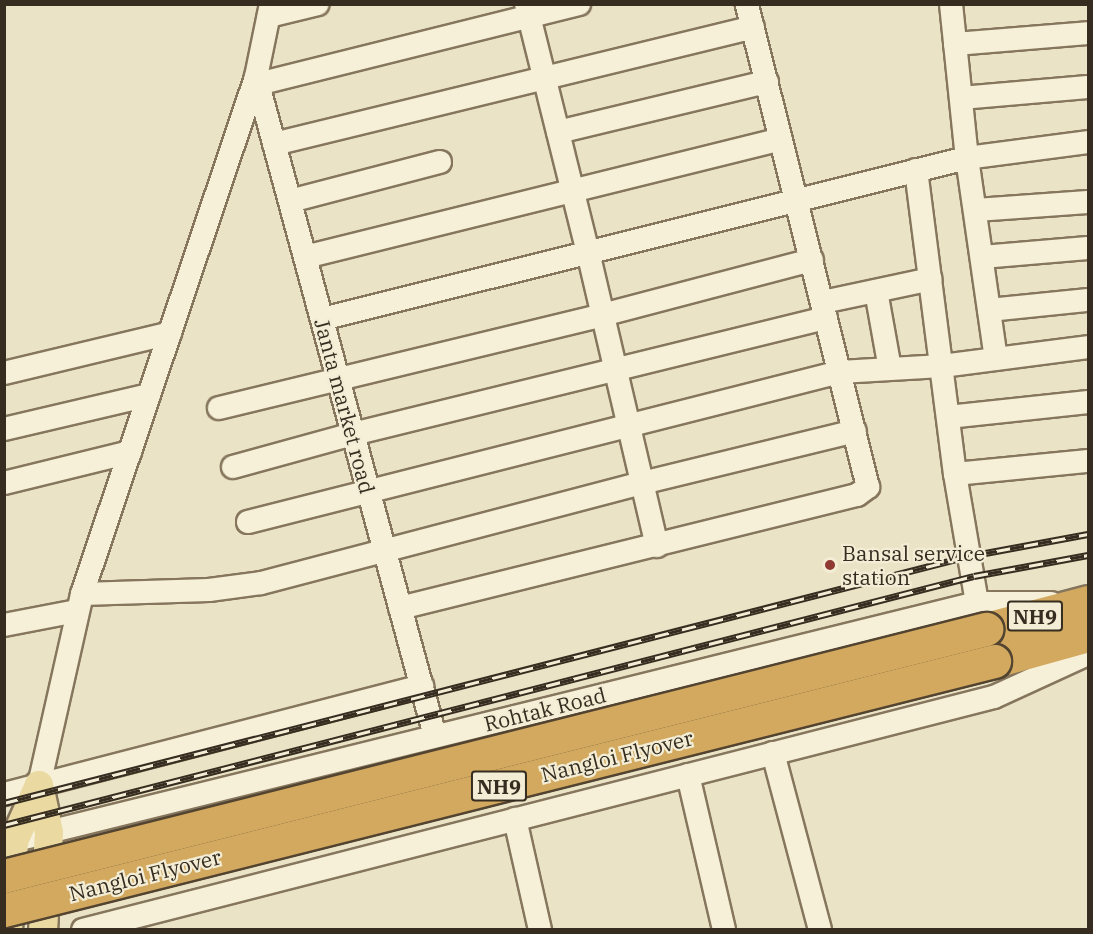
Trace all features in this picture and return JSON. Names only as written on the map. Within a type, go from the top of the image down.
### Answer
[{"type":"highway","name":"Nangloi Flyover","points":[[4,876],[982,616],[1086,603]]},
{"type":"highway","name":"Nangloi Flyover","points":[[4,910],[994,661],[1089,635]]},
{"type":"main road","points":[[39,785],[49,832],[43,930]]},
{"type":"main road","points":[[8,930],[9,842],[39,785]]},
{"type":"street","points":[[39,785],[80,603],[257,80],[270,10],[318,4]]},
{"type":"street","points":[[257,80],[527,10],[579,4]]},
{"type":"street","points":[[400,608],[657,546],[863,492],[868,487],[747,4]]},
{"type":"street","points":[[951,4],[968,158],[996,359]]},
{"type":"street","points":[[527,10],[588,252],[657,546]]},
{"type":"street","points":[[274,144],[753,27]]},
{"type":"street","points":[[955,44],[1089,33]]},
{"type":"street","name":"Janta market road","points":[[257,80],[435,736]]},
{"type":"street","points":[[558,132],[767,82]]},
{"type":"street","points":[[961,98],[1089,87]]},
{"type":"street","points":[[305,256],[781,139]]},
{"type":"street","points":[[322,319],[968,158],[1089,142]]},
{"type":"street","points":[[290,201],[440,162]]},
{"type":"street","points":[[916,170],[955,474],[982,616]]},
{"type":"street","points":[[975,210],[1089,202]]},
{"type":"street","points":[[982,257],[1089,248]]},
{"type":"street","points":[[219,408],[602,315],[812,260]]},
{"type":"street","points":[[233,467],[353,434],[615,370],[824,310],[876,291],[931,279]]},
{"type":"street","points":[[876,291],[890,369]]},
{"type":"street","points":[[989,310],[1089,300]]},
{"type":"street","points":[[4,373],[170,333]]},
{"type":"street","points":[[248,522],[840,372],[942,366],[1089,347]]},
{"type":"street","points":[[4,429],[149,395]]},
{"type":"street","points":[[948,417],[1089,402]]},
{"type":"street","points":[[4,625],[80,603],[239,587],[642,483],[855,431]]},
{"type":"street","points":[[4,483],[130,452]]},
{"type":"street","points":[[955,474],[1089,461]]},
{"type":"street","name":"Rohtak Road","points":[[9,842],[435,736],[982,616]]},
{"type":"street","points":[[83,930],[994,697],[1088,654]]},
{"type":"street","points":[[4,794],[422,686]]},
{"type":"street","points":[[773,753],[820,930]]},
{"type":"street","points":[[688,775],[724,930]]},
{"type":"street","points":[[515,819],[540,930]]},
{"type":"railway","points":[[4,803],[969,556],[1088,534]]},
{"type":"railway","points":[[4,825],[974,576],[1088,555]]},
{"type":"place","name":"Bansal service station","points":[[830,565]]}]
